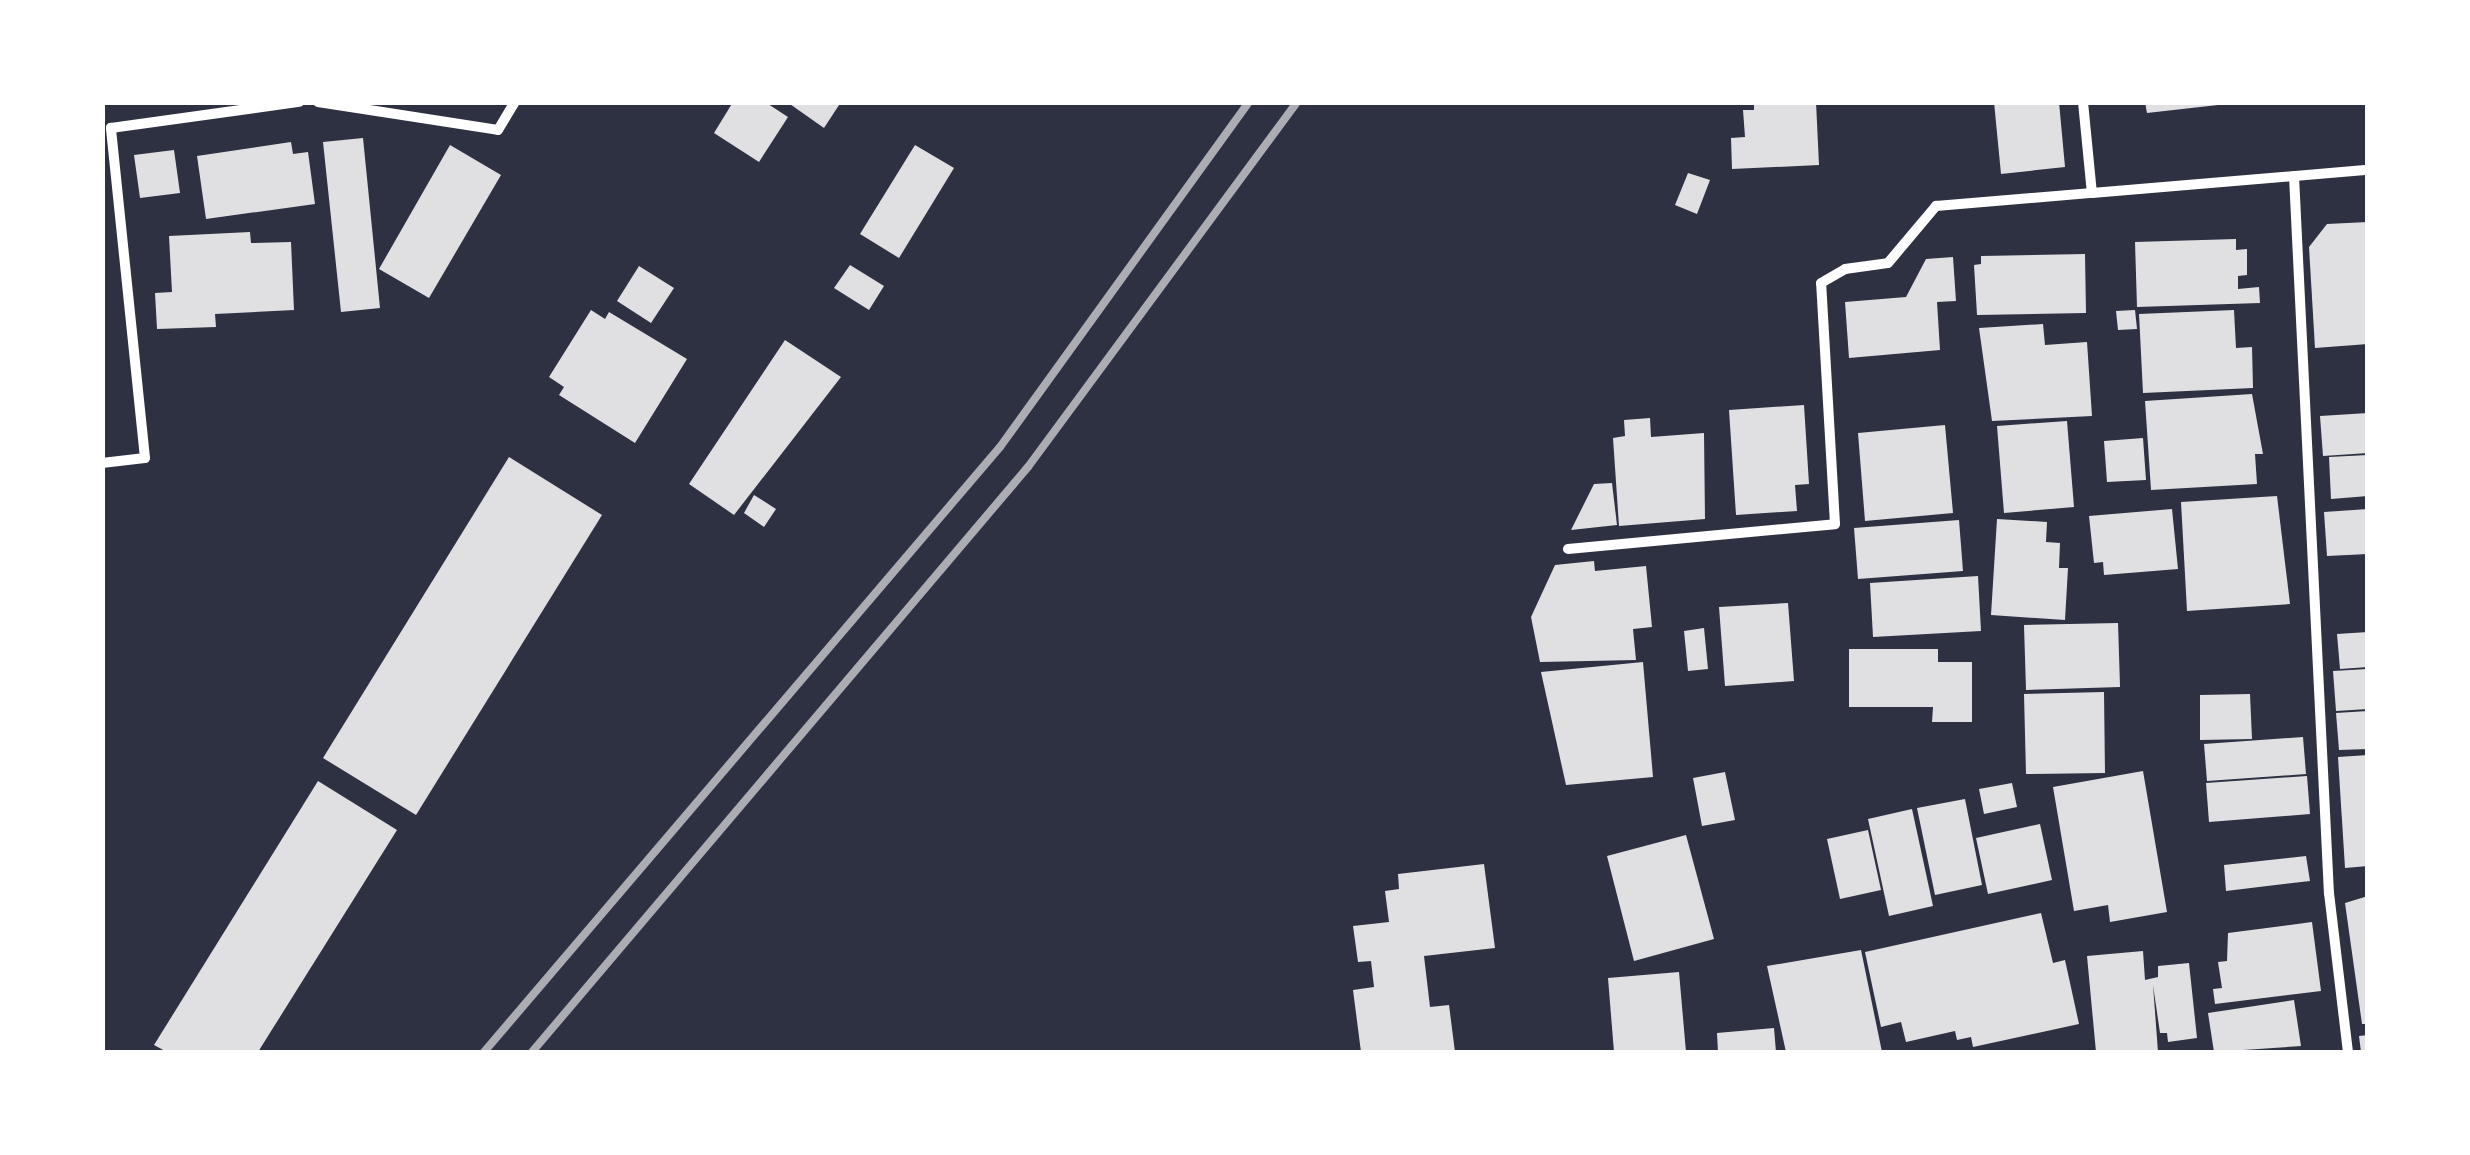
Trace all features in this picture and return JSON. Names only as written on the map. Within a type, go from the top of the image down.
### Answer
[{"type":"street","points":[[102,462],[145,458],[110,128],[299,102]]},
{"type":"street","points":[[318,102],[498,130],[515,102]]},
{"type":"street","points":[[2083,102],[2092,193]]},
{"type":"street","points":[[1568,549],[1835,524],[1821,283],[1845,269],[1888,263],[1936,206],[2368,170]]},
{"type":"street","points":[[2294,176],[2329,893],[2348,1052]]},
{"type":"building","points":[[733,102],[765,102],[788,117],[759,162],[714,133]]},
{"type":"building","points":[[787,102],[841,102],[824,128]]},
{"type":"building","points":[[1754,102],[1816,102],[1819,165],[1732,169],[1731,138],[1745,137],[1743,110],[1754,110]]},
{"type":"building","points":[[1994,102],[2059,102],[2065,167],[2001,174]]},
{"type":"building","points":[[2145,102],[2218,102],[2218,105],[2147,113]]},
{"type":"building","points":[[363,138],[380,308],[341,312],[323,142]]},
{"type":"building","points":[[291,142],[293,154],[308,152],[315,204],[206,219],[197,156]]},
{"type":"building","points":[[450,145],[501,175],[429,298],[379,269]]},
{"type":"building","points":[[915,145],[954,168],[899,258],[860,234]]},
{"type":"building","points":[[174,150],[180,193],[140,198],[134,155]]},
{"type":"building","points":[[1688,173],[1710,180],[1697,214],[1675,205]]},
{"type":"building","points":[[2368,222],[2368,344],[2315,348],[2309,247],[2327,224]]},
{"type":"building","points":[[250,232],[251,243],[291,242],[294,310],[215,314],[216,327],[157,329],[155,293],[172,292],[169,236]]},
{"type":"building","points":[[2236,239],[2236,250],[2247,249],[2247,275],[2238,276],[2238,289],[2259,287],[2260,303],[2137,307],[2135,242]]},
{"type":"building","points":[[2085,254],[2086,313],[1977,315],[1974,265],[1981,264],[1981,256]]},
{"type":"building","points":[[1953,257],[1956,301],[1937,302],[1940,350],[1849,358],[1845,302],[1906,297],[1926,259]]},
{"type":"building","points":[[850,265],[884,286],[869,310],[834,288]]},
{"type":"building","points":[[639,266],[674,288],[651,323],[617,301]]},
{"type":"building","points":[[591,310],[605,319],[609,312],[687,359],[635,443],[559,395],[564,387],[549,377]]},
{"type":"building","points":[[2135,310],[2137,329],[2118,330],[2116,311]]},
{"type":"building","points":[[2234,310],[2236,348],[2252,347],[2253,388],[2143,393],[2139,314]]},
{"type":"building","points":[[2043,324],[2045,345],[2087,342],[2092,416],[1992,421],[1979,328]]},
{"type":"building","points":[[785,340],[841,377],[734,515],[689,484]]},
{"type":"building","points":[[2252,394],[2263,454],[2255,454],[2257,484],[2151,490],[2145,401]]},
{"type":"building","points":[[1804,405],[1809,484],[1795,485],[1797,511],[1736,515],[1729,410]]},
{"type":"building","points":[[2368,413],[2368,453],[2323,456],[2320,416]]},
{"type":"building","points":[[1650,418],[1651,437],[1704,433],[1705,519],[1619,526],[1613,438],[1625,436],[1624,420]]},
{"type":"building","points":[[2067,421],[2074,507],[2004,513],[1997,426]]},
{"type":"building","points":[[1945,425],[1953,513],[1865,521],[1858,433]]},
{"type":"building","points":[[2143,438],[2146,480],[2107,482],[2104,441]]},
{"type":"building","points":[[2368,455],[2368,496],[2331,499],[2329,457]]},
{"type":"building","points":[[509,457],[602,515],[416,815],[323,758]]},
{"type":"building","points":[[1612,483],[1617,525],[1571,530],[1594,484]]},
{"type":"building","points":[[754,495],[776,509],[764,527],[744,513]]},
{"type":"building","points":[[2277,496],[2290,604],[2187,611],[2181,502]]},
{"type":"building","points":[[2172,509],[2178,569],[2104,575],[2103,562],[2094,563],[2089,516]]},
{"type":"building","points":[[2368,509],[2368,554],[2327,556],[2324,512]]},
{"type":"building","points":[[1997,519],[2047,522],[2046,542],[2060,543],[2059,568],[2068,568],[2065,620],[1991,615]]},
{"type":"building","points":[[1959,520],[1963,571],[1858,579],[1854,528]]},
{"type":"building","points":[[1594,561],[1595,571],[1646,566],[1652,627],[1633,629],[1636,660],[1540,662],[1531,617],[1555,565]]},
{"type":"building","points":[[1978,576],[1981,631],[1873,637],[1870,583]]},
{"type":"building","points":[[1788,603],[1794,681],[1725,686],[1719,607]]},
{"type":"building","points":[[2118,623],[2120,687],[2026,690],[2024,625]]},
{"type":"building","points":[[1704,628],[1708,669],[1688,671],[1684,631]]},
{"type":"building","points":[[2368,632],[2368,667],[2340,669],[2337,634]]},
{"type":"building","points":[[1849,649],[1938,649],[1938,662],[1972,662],[1972,722],[1932,722],[1933,707],[1849,707]]},
{"type":"building","points":[[1643,662],[1653,777],[1566,785],[1541,672]]},
{"type":"building","points":[[2368,669],[2368,709],[2336,711],[2333,671]]},
{"type":"building","points":[[2104,692],[2105,773],[2026,774],[2024,694]]},
{"type":"building","points":[[2250,694],[2252,739],[2200,740],[2200,695]]},
{"type":"building","points":[[2368,711],[2368,749],[2339,750],[2336,713]]},
{"type":"building","points":[[2303,737],[2306,774],[2207,781],[2204,744]]},
{"type":"building","points":[[2368,755],[2368,866],[2345,868],[2338,757]]},
{"type":"building","points":[[2143,771],[2167,912],[2110,922],[2108,905],[2074,911],[2053,787]]},
{"type":"building","points":[[1725,772],[1735,820],[1702,826],[1693,778]]},
{"type":"building","points":[[2307,776],[2310,814],[2209,822],[2206,783]]},
{"type":"building","points":[[318,781],[397,830],[258,1052],[167,1052],[154,1045]]},
{"type":"building","points":[[2012,783],[2017,807],[1984,814],[1979,789]]},
{"type":"building","points":[[1965,799],[1982,885],[1935,895],[1917,808]]},
{"type":"building","points":[[1912,809],[1933,906],[1889,916],[1868,819]]},
{"type":"building","points":[[2040,824],[2052,880],[1988,894],[1976,838]]},
{"type":"building","points":[[1868,830],[1881,890],[1840,899],[1827,839]]},
{"type":"building","points":[[1686,835],[1714,939],[1634,961],[1607,856]]},
{"type":"building","points":[[2306,856],[2310,881],[2226,891],[2224,865]]},
{"type":"building","points":[[1484,864],[1495,948],[1424,956],[1430,1007],[1449,1005],[1455,1052],[1361,1052],[1353,990],[1374,987],[1371,961],[1358,962],[1353,926],[1389,922],[1385,891],[1399,889],[1398,874]]},
{"type":"building","points":[[2368,896],[2368,1024],[2362,1024],[2345,903]]},
{"type":"building","points":[[2041,913],[2053,963],[2065,960],[2079,1024],[1973,1047],[1971,1037],[1957,1040],[1955,1031],[1906,1042],[1901,1022],[1881,1027],[1865,952]]},
{"type":"building","points":[[2312,922],[2321,991],[2215,1004],[2213,989],[2222,988],[2218,962],[2227,961],[2228,933]]},
{"type":"building","points":[[1861,950],[1882,1052],[1786,1052],[1767,966]]},
{"type":"building","points":[[2143,951],[2145,980],[2158,977],[2158,966],[2189,963],[2197,1038],[2168,1042],[2167,1033],[2160,1033],[2153,985],[2158,1052],[2096,1052],[2087,956]]},
{"type":"building","points":[[1679,972],[1686,1052],[1614,1052],[1608,978]]},
{"type":"building","points":[[2294,1000],[2301,1046],[2214,1052],[2208,1013]]},
{"type":"building","points":[[1774,1028],[1776,1052],[1718,1052],[1717,1033]]},
{"type":"building","points":[[2368,1035],[2368,1052],[2361,1052],[2359,1036]]},
{"type":"railway","points":[[484,1052],[1000,447],[1249,102]]},
{"type":"railway","points":[[532,1052],[1028,467],[1297,102]]}]
